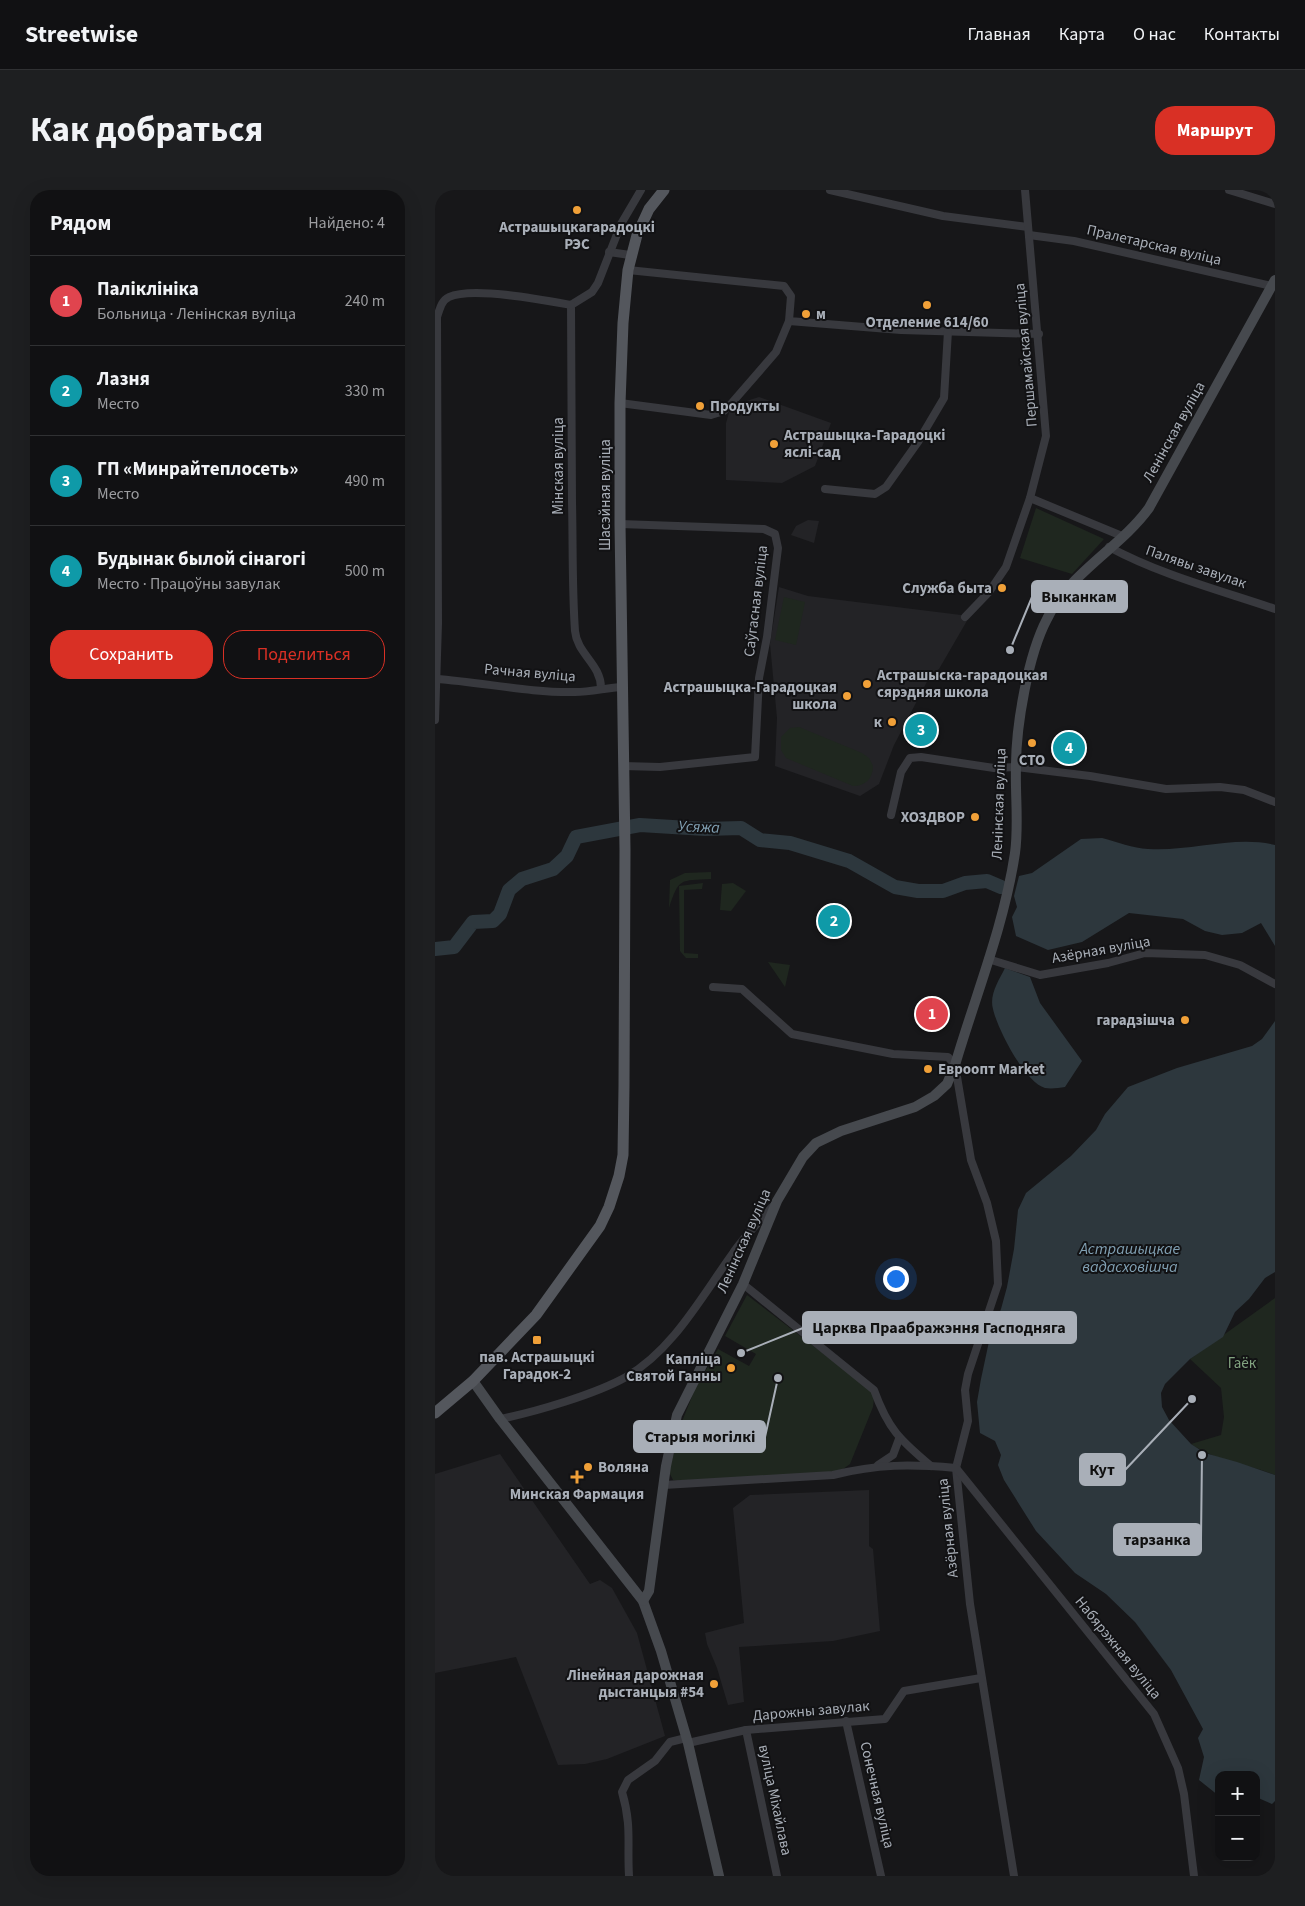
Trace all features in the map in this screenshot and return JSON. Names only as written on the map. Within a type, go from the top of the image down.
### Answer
[{"type":"main road","name":"Шасэйная вуліца","points":[[435,1413],[473,1381],[524,1329],[585,1248],[609,1207],[619,1176],[624,1129],[625,850],[620,403],[628,270],[631,255],[637,235],[649,209],[664,190]]},
{"type":"street","points":[[435,720],[436,317],[443,302],[449,297],[506,294],[571,305],[592,292],[598,283],[621,224],[641,190]]},
{"type":"street","name":"Пралетарская вуліца","points":[[830,190],[943,216],[1029,231],[1274,282]]},
{"type":"street","name":"Першамайская вуліца","points":[[965,617],[989,592],[1006,568],[1030,498],[1046,436],[1039,334],[1025,190]]},
{"type":"street","points":[[1229,190],[1275,204]]},
{"type":"street","points":[[609,252],[631,255]]},
{"type":"street","points":[[620,403],[711,415],[724,411],[776,352],[789,321],[791,296],[784,286],[628,270]]},
{"type":"street","name":"Ленінская вуліца","points":[[643,1602],[649,1591],[663,1485],[677,1415],[743,1284],[777,1201],[803,1157],[816,1143],[841,1131],[915,1107],[947,1084],[955,1065],[1008,893],[1015,844],[1015,767],[1017,742],[1041,632],[1047,617],[1059,599],[1109,547],[1138,523],[1149,508],[1274,282]]},
{"type":"street","name":"Мінская вуліца","points":[[571,305],[573,585],[576,637],[583,651],[597,668],[601,678],[601,688]]},
{"type":"street","points":[[789,321],[864,328],[1039,334]]},
{"type":"street","points":[[825,489],[875,494],[886,488],[918,442],[944,398],[948,332]]},
{"type":"street","points":[[1030,498],[1122,536]]},
{"type":"street","name":"Саўгасная вуліца","points":[[620,524],[764,529],[775,534],[778,548],[767,637],[759,678],[755,756],[660,767],[623,766]]},
{"type":"street","name":"Палявы завулак","points":[[1109,547],[1132,559],[1169,574],[1275,609]]},
{"type":"street","name":"Рачная вуліца","points":[[436,679],[550,691],[577,692],[622,687]]},
{"type":"street","points":[[891,815],[901,772],[910,758],[921,757],[994,768],[1015,767],[1166,788],[1220,787],[1244,790],[1275,802]]},
{"type":"street","name":"Азёрная вуліца","points":[[988,959],[1040,975],[1108,964],[1145,953],[1205,955],[1240,965],[1275,984]]},
{"type":"street","points":[[713,986],[741,989],[792,1034],[893,1054],[948,1057],[955,1065]]},
{"type":"street","name":"Азёрная вуліца","points":[[955,1065],[971,1160],[987,1203],[997,1242],[998,1284],[968,1374],[965,1390],[968,1421],[956,1468],[964,1552],[981,1678],[1014,1876]]},
{"type":"street","points":[[500,1419],[590,1393],[627,1376],[648,1360],[676,1333],[734,1251],[777,1201]]},
{"type":"street","points":[[743,1284],[874,1390],[877,1404],[899,1439],[931,1466]]},
{"type":"street","points":[[473,1381],[500,1419],[643,1602],[661,1651],[687,1740],[719,1876]]},
{"type":"street","points":[[877,1466],[893,1455],[899,1439]]},
{"type":"street","points":[[663,1485],[833,1476],[850,1470],[877,1466],[956,1468]]},
{"type":"street","name":"Набярэжная вуліца","points":[[956,1468],[1154,1714],[1178,1768],[1184,1794],[1194,1876]]},
{"type":"street","name":"Дарожны завулак","points":[[629,1876],[630,1839],[628,1812],[622,1792],[628,1780],[655,1761],[669,1742],[746,1730],[885,1719],[890,1714],[899,1695],[904,1691],[981,1678]]},
{"type":"street","name":"Сонечная вуліца","points":[[846,1721],[881,1876]]},
{"type":"street","name":"вуліца Міхайлава","points":[[746,1730],[777,1876]]},
{"type":"shaded area","name":"Астрашыцка-Гарадоцкі яслі-сад","points":[[759,397],[831,423],[815,466],[782,483],[726,480],[726,423],[731,406]]},
{"type":"shaded area","points":[[808,520],[819,521],[814,543],[791,535],[796,526]]},
{"type":"shaded area","name":"Астрашыцка-Гарадоцкая школа","points":[[779,587],[808,596],[961,615],[968,619],[939,669],[931,674],[894,745],[879,784],[860,796],[775,766],[777,718],[770,644]]},
{"type":"shaded area","points":[[500,1454],[590,1584],[600,1580],[612,1588],[637,1633],[665,1736],[607,1759],[585,1764],[558,1765],[516,1657],[435,1673],[435,1474]]},
{"type":"shaded area","points":[[869,1490],[869,1546],[873,1549],[880,1631],[833,1641],[739,1647],[744,1702],[728,1705],[705,1633],[744,1623],[733,1508],[750,1495]]},
{"type":"green space","points":[[1036,508],[1104,539],[1072,574],[1020,558]]},
{"type":"green space","points":[[784,597],[805,602],[796,645],[775,640]]},
{"type":"green space","points":[[799,727],[862,753],[869,758],[873,766],[870,778],[861,785],[853,786],[786,758],[781,750],[781,737],[790,728]]},
{"type":"green space","points":[[711,872],[711,879],[682,883],[675,891],[669,908],[670,880],[685,873]]},
{"type":"green space","points":[[703,883],[702,889],[684,890],[684,953],[698,954],[698,958],[686,958],[680,951],[679,886]]},
{"type":"green space","points":[[733,883],[746,891],[731,911],[720,910],[722,884]]},
{"type":"green space","points":[[768,962],[790,965],[785,987]]},
{"type":"green space","points":[[747,1295],[872,1391],[874,1398],[873,1407],[850,1464],[839,1472],[673,1480],[669,1472],[683,1419],[695,1389],[718,1349],[749,1366],[756,1354],[725,1336]]},
{"type":"green space","name":"Гаёк","points":[[1275,1298],[1275,1475],[1221,1458],[1191,1444],[1221,1435],[1224,1417],[1221,1388],[1190,1359]]},
{"type":"water","points":[[1102,838],[1148,849],[1244,842],[1275,845],[1275,946],[1261,923],[1242,933],[1222,935],[1205,931],[1183,919],[1129,913],[1082,942],[1048,950],[1016,936],[1012,917],[1017,907],[1014,896],[1019,876],[1032,873],[1081,839]]},
{"type":"water","points":[[1005,968],[1030,977],[1040,1003],[1082,1061],[1065,1087],[1045,1088],[1037,1084],[1021,1066],[1006,1041],[992,1004],[995,988]]},
{"type":"water","name":"Астрашыцкае вадасховішча","points":[[1275,1021],[1275,1272],[1265,1278],[1249,1299],[1235,1312],[1223,1337],[1190,1359],[1165,1384],[1161,1393],[1162,1407],[1169,1420],[1191,1444],[1205,1453],[1275,1475],[1275,1801],[1272,1804],[1260,1799],[1260,1771],[1215,1771],[1215,1793],[1199,1780],[1204,1757],[1198,1738],[1203,1729],[1171,1670],[1135,1622],[1106,1594],[1075,1573],[1036,1531],[1004,1480],[998,1465],[1001,1455],[995,1441],[980,1433],[977,1402],[991,1332],[1001,1309],[1007,1287],[1014,1249],[1018,1210],[1026,1193],[1071,1156],[1096,1130],[1105,1114],[1128,1087],[1177,1068],[1252,1046],[1262,1039]]},
{"type":"waterway","name":"Усяжа","points":[[435,949],[454,947],[473,922],[493,921],[500,914],[509,890],[522,879],[553,869],[567,856],[576,837],[640,825],[705,829],[741,828],[760,840],[790,843],[849,861],[895,887],[918,891],[943,891],[965,883],[987,881],[1001,887]]},
{"type":"place","name":"Астрашыцкагарадоцкі РЭС","points":[[577,210]]},
{"type":"place","name":"Отделение 614/60","points":[[927,305]]},
{"type":"place","name":"м","points":[[806,314]]},
{"type":"place","name":"Продукты","points":[[700,406]]},
{"type":"place","name":"Астрашыцка-Гарадоцкі яслі-сад","points":[[774,444]]},
{"type":"place","name":"Служба быта","points":[[1002,588]]},
{"type":"place","name":"Выканкам","points":[[1010,650]]},
{"type":"place","name":"Астрашыска-гарадоцкая сярэдняя школа","points":[[867,684]]},
{"type":"place","name":"Астрашыцка-Гарадоцкая школа","points":[[847,696]]},
{"type":"place","name":"к","points":[[892,722]]},
{"type":"place","name":"ГП «Минрайтеплосеть»","points":[[921,730]]},
{"type":"place","name":"СТО","points":[[1032,743]]},
{"type":"place","name":"Будынак былой сінагогі","points":[[1069,748]]},
{"type":"place","name":"ХОЗДВОР","points":[[975,817]]},
{"type":"place","name":"Лазня","points":[[834,921]]},
{"type":"place","name":"Паліклініка","points":[[932,1014]]},
{"type":"place","name":"гарадзішча","points":[[1185,1020]]},
{"type":"place","name":"Евроопт Market","points":[[928,1069]]},
{"type":"place","name":"пав. Астрашыцкі Гарадок-2","points":[[537,1340]]},
{"type":"place","name":"Царква Праабражэння Гасподняга","points":[[741,1353]]},
{"type":"place","name":"Капліца Святой Ганны","points":[[731,1368]]},
{"type":"place","name":"Старыя могілкі","points":[[778,1378]]},
{"type":"place","name":"Кут","points":[[1192,1399]]},
{"type":"place","name":"тарзанка","points":[[1202,1455]]},
{"type":"place","name":"Воляна","points":[[588,1467]]},
{"type":"place","name":"Минская Фармация","points":[[577,1477]]},
{"type":"place","name":"Лінейная дарожная дыстанцыя #54","points":[[714,1684]]}]
